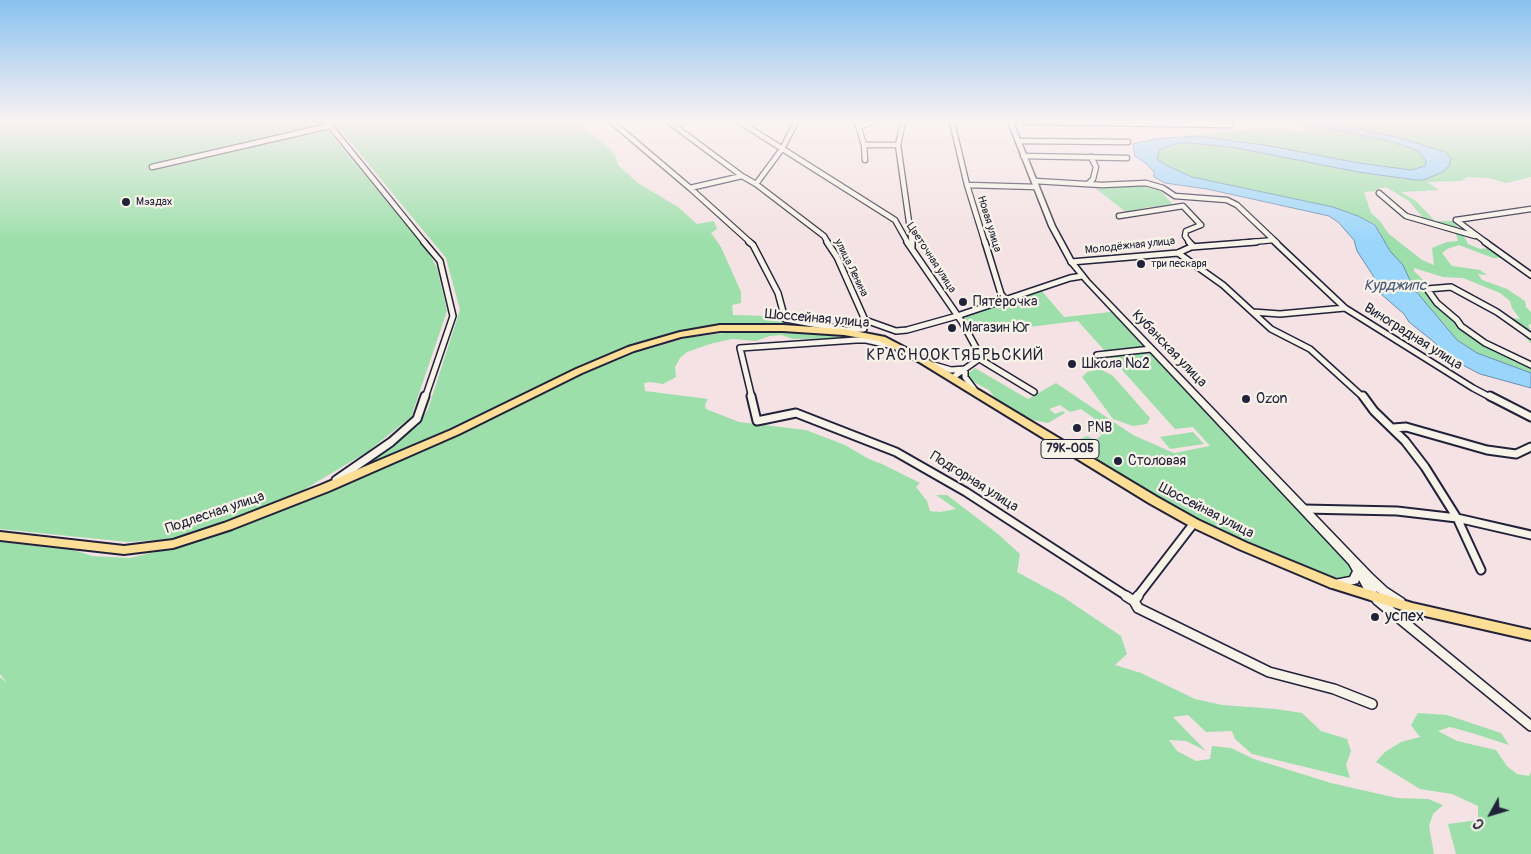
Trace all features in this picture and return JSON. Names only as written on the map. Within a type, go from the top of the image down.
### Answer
[{"type":"main road","name":"Кубанская улица","points":[[1027,162],[1052,226],[1071,262],[1082,276],[1354,563],[1382,591],[1412,608]]},
{"type":"main road","name":"Шоссейная улица","points":[[399,456],[470,425],[604,359],[680,335],[740,327],[844,332],[870,336],[924,361],[1153,500],[1194,523],[1243,546],[1334,584],[1374,597],[1412,608],[1531,636]]},
{"type":"main road","name":"Подлесная улица","points":[[0,536],[124,550],[148,548],[201,536],[325,488],[399,456]]},
{"type":"main road","points":[[1334,584],[1354,580],[1358,571],[1354,563]]},
{"type":"main road","points":[[1354,563],[1374,597]]},
{"type":"street","points":[[152,167],[173,162]]},
{"type":"street","points":[[325,488],[391,442],[416,419],[422,408],[453,316],[440,261],[359,162]]},
{"type":"street","points":[[659,162],[753,245],[778,293],[784,319],[846,330],[864,329],[865,320],[896,331],[907,330],[957,316],[1070,278],[1082,276]]},
{"type":"street","name":"улица Ленина","points":[[723,162],[756,184],[824,236],[837,257],[865,320]]},
{"type":"street","points":[[756,184],[772,162]]},
{"type":"street","name":"Цветочная улица","points":[[802,162],[895,220],[903,236],[957,316],[980,355],[978,358]]},
{"type":"street","points":[[901,162],[911,228],[912,247]]},
{"type":"street","name":"Новая улица","points":[[961,162],[1001,294],[1006,300]]},
{"type":"street","points":[[1088,184],[1093,180],[1092,176],[1096,166],[1094,162]]},
{"type":"street","points":[[690,188],[742,176]]},
{"type":"street","points":[[967,185],[1146,183],[1163,188],[1175,196],[1183,206],[1119,216]]},
{"type":"street","points":[[1379,193],[1406,216],[1475,236]]},
{"type":"street","name":"Виноградная улица","points":[[1175,196],[1226,200],[1236,205],[1345,308],[1473,388],[1531,417]]},
{"type":"street","name":"Молодёжная улица","points":[[1183,206],[1201,225],[1186,231],[1185,236],[1191,247]]},
{"type":"street","points":[[1531,209],[1456,220],[1475,236],[1531,275]]},
{"type":"street","name":"Молодёжная улица","points":[[1071,262],[1178,253],[1191,247],[1274,240]]},
{"type":"street","points":[[1178,253],[1223,284],[1271,329],[1310,349],[1361,394],[1374,411],[1393,428],[1425,467],[1457,518],[1481,570]]},
{"type":"street","points":[[1531,336],[1497,312],[1450,287],[1427,289],[1437,303],[1457,320],[1461,326],[1485,343],[1531,365]]},
{"type":"street","points":[[1253,312],[1280,314],[1345,308]]},
{"type":"street","name":"Подгорная улица","points":[[895,346],[866,340],[856,340],[740,348],[757,421],[796,413],[896,452],[966,492],[1069,556],[1134,601],[1138,608],[1270,672],[1334,689],[1372,704]]},
{"type":"street","points":[[1097,355],[1151,348]]},
{"type":"street","points":[[952,378],[978,358],[1034,392]]},
{"type":"street","points":[[924,361],[951,370],[965,369]]},
{"type":"street","points":[[965,369],[967,381],[978,393]]},
{"type":"street","points":[[1393,428],[1406,427],[1487,450],[1516,454],[1531,447]]},
{"type":"street","points":[[1304,509],[1397,511],[1457,518],[1531,535]]},
{"type":"street","points":[[1134,601],[1194,523]]},
{"type":"street","points":[[1374,597],[1531,726]]},
{"type":"green space","points":[[0,162],[354,162],[428,251],[437,268],[447,311],[411,417],[367,452],[295,495],[217,525],[173,539],[128,542],[0,529]]},
{"type":"green space","points":[[367,162],[617,162],[618,165],[638,183],[678,207],[697,224],[714,221],[717,229],[711,233],[721,247],[741,292],[741,303],[732,305],[733,315],[768,316],[820,327],[757,323],[719,325],[694,328],[633,344],[585,365],[465,425],[355,472],[418,426],[428,409],[460,310],[446,258]]},
{"type":"green space","points":[[1162,162],[1307,162],[1358,172],[1423,180],[1443,172],[1445,162],[1531,162],[1531,177],[1506,183],[1488,178],[1467,177],[1462,181],[1427,182],[1439,190],[1401,192],[1416,201],[1435,221],[1454,221],[1458,223],[1457,227],[1465,232],[1424,219],[1409,201],[1386,187],[1376,189],[1378,191],[1364,192],[1371,213],[1380,221],[1389,234],[1422,260],[1434,265],[1432,248],[1447,242],[1458,241],[1455,231],[1463,234],[1468,244],[1480,249],[1490,248],[1499,254],[1501,258],[1493,258],[1459,245],[1442,253],[1452,266],[1480,270],[1487,275],[1478,274],[1482,280],[1507,289],[1525,301],[1526,307],[1531,312],[1531,324],[1528,325],[1531,331],[1531,343],[1496,315],[1520,319],[1512,308],[1510,301],[1500,293],[1463,278],[1443,277],[1414,268],[1414,271],[1426,283],[1421,284],[1459,326],[1512,358],[1512,361],[1531,368],[1531,373],[1477,353],[1457,340],[1414,289],[1403,265],[1390,251],[1375,224],[1333,207],[1192,177]]},
{"type":"green space","points":[[1353,162],[1426,162],[1425,166],[1411,170]]},
{"type":"green space","points":[[1135,184],[1161,191],[1174,206],[1149,207],[1126,212],[1096,189]]},
{"type":"green space","points":[[1041,290],[1064,317],[1111,312],[1350,563],[1354,571],[1351,578],[1342,580],[1307,570],[1195,519],[1084,454],[1079,448],[1080,439],[1087,436],[1095,440],[1102,435],[1086,425],[1095,419],[1081,409],[1070,412],[1060,405],[1049,409],[1055,414],[1063,411],[1065,413],[1048,423],[1024,418],[999,403],[989,390],[970,380],[968,374],[975,368],[1028,399],[1056,383],[1133,435],[1174,453],[1210,446],[1193,427],[1175,429],[1078,321],[1004,330],[993,335],[981,321],[967,322],[965,319],[967,313]]},
{"type":"green space","points":[[740,331],[799,331],[832,333],[857,338],[793,339],[781,335],[770,336],[756,341],[732,339],[710,344],[687,352],[680,358],[675,367],[676,377],[663,384],[644,383],[645,391],[708,399],[705,405],[706,409],[739,422],[806,430],[845,445],[869,459],[920,483],[916,487],[927,501],[930,511],[940,512],[956,509],[936,495],[947,495],[998,534],[1020,554],[1017,572],[1063,597],[1121,636],[1127,654],[1115,665],[1141,673],[1195,699],[1222,705],[1302,713],[1321,731],[1347,739],[1351,751],[1346,765],[1350,778],[1252,754],[1235,739],[1232,731],[1206,732],[1188,715],[1173,717],[1206,751],[1186,741],[1169,740],[1177,751],[1196,761],[1210,759],[1212,746],[1231,748],[1254,759],[1331,783],[1397,798],[1428,799],[1443,805],[1433,814],[1429,826],[1434,854],[0,854],[0,677],[7,683],[0,674],[0,542],[74,550],[92,556],[130,558],[188,544],[277,512],[387,466],[611,360],[686,338]]},
{"type":"green space","points":[[1102,370],[1113,376],[1150,418],[1147,424],[1133,426],[1113,419],[1082,377],[1087,372]]},
{"type":"green space","points":[[1193,432],[1204,444],[1170,449],[1160,437]]},
{"type":"green space","points":[[1418,713],[1447,715],[1501,733],[1509,745],[1450,727],[1438,731],[1457,741],[1496,750],[1507,766],[1517,774],[1529,776],[1531,772],[1531,854],[1456,854],[1448,824],[1478,820],[1478,806],[1452,794],[1420,789],[1376,762],[1385,752],[1401,742],[1420,737],[1411,725]]},
{"type":"water","name":"Курджипс","points":[[1144,162],[1162,162],[1192,177],[1333,207],[1358,216],[1375,225],[1390,251],[1403,265],[1414,289],[1457,340],[1477,353],[1531,373],[1531,388],[1480,374],[1449,358],[1381,294],[1374,277],[1357,251],[1354,240],[1338,222],[1329,216],[1207,189],[1165,183],[1154,177],[1154,172]]},
{"type":"water","name":"Курджипс","points":[[1307,162],[1353,162],[1411,170],[1425,166],[1426,162],[1450,162],[1443,172],[1423,180],[1416,180],[1358,172]]},
{"type":"place","name":"Мэздах","points":[[126,202]]},
{"type":"place","name":"три пескаря","points":[[1141,264]]},
{"type":"place","name":"Пятёрочка","points":[[963,302]]},
{"type":"place","name":"Магазин Юг","points":[[952,328]]},
{"type":"place","name":"Школа №2","points":[[1072,364]]},
{"type":"place","name":"Ozon","points":[[1246,399]]},
{"type":"place","name":"PNB","points":[[1077,428]]},
{"type":"place","name":"Столовая","points":[[1118,461]]},
{"type":"place","name":"успех","points":[[1375,617]]},
{"type":"district","name":"КРАСНООКТЯБРЬСКИЙ","points":[[955,356]]}]
